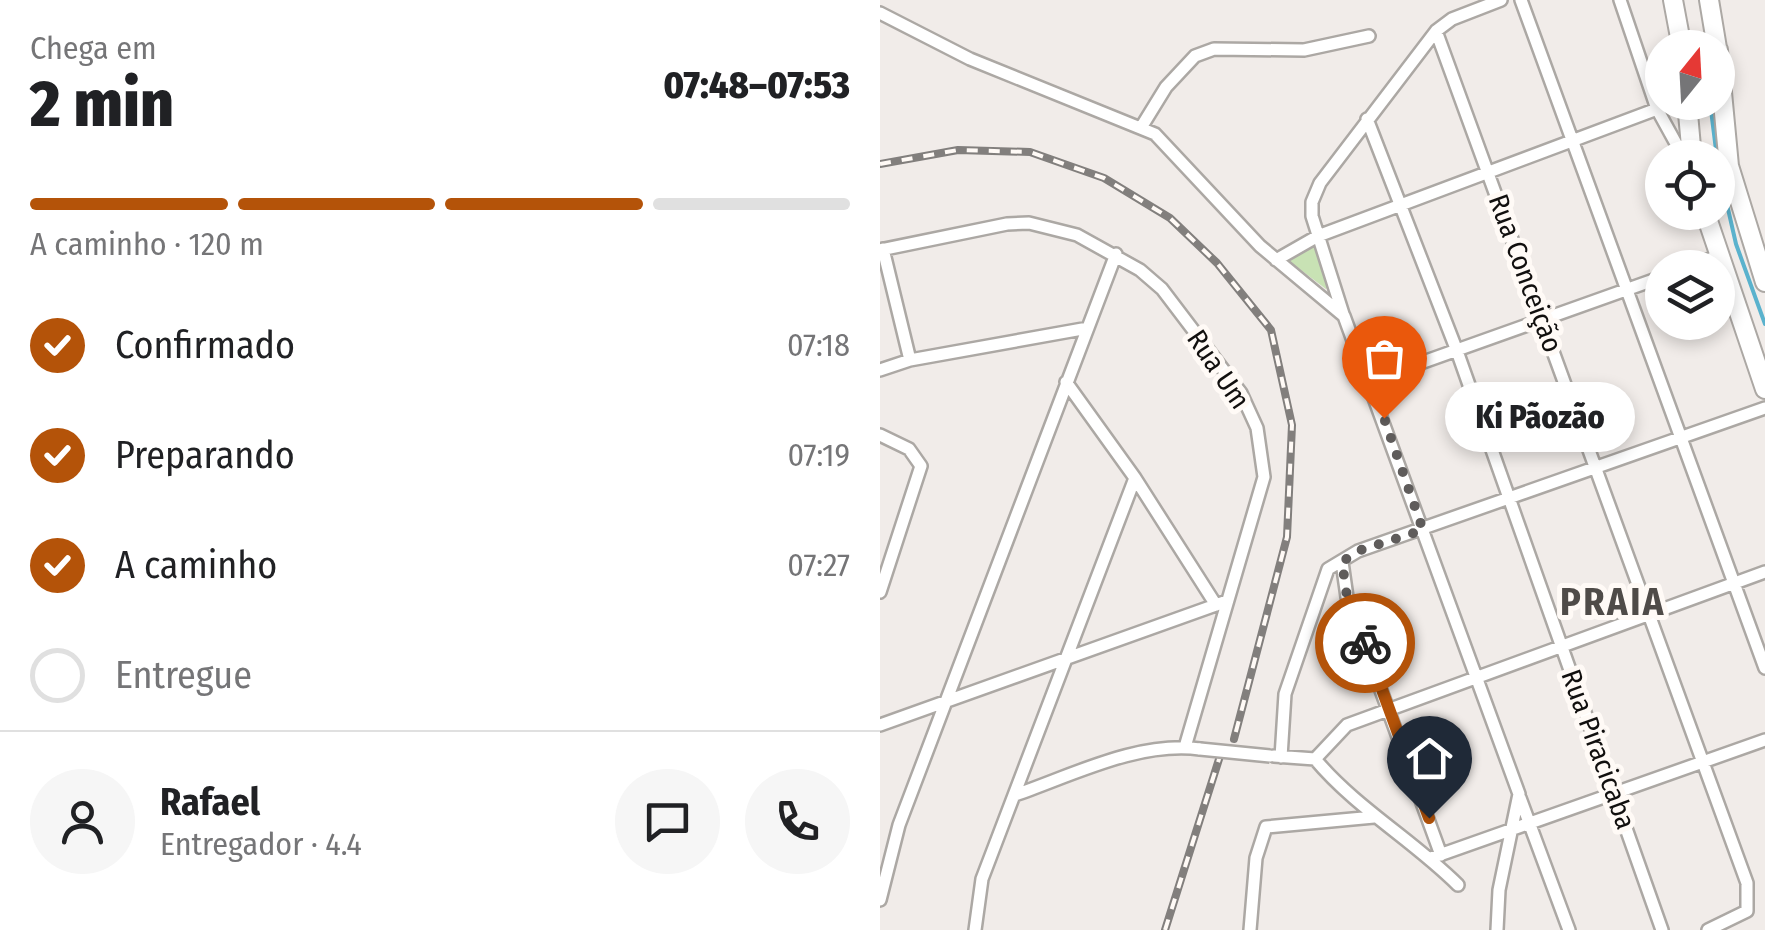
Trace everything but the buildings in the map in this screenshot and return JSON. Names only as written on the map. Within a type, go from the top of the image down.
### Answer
[{"type":"main road","points":[[1673,0],[1679,30]]},
{"type":"main road","points":[[1710,0],[1714,30]]},
{"type":"main road","points":[[1724,120],[1729,166],[1765,282]]},
{"type":"main road","points":[[1735,304],[1765,389]]},
{"type":"street","points":[[1501,0],[1452,19],[1436,31],[1320,182],[1312,202],[1318,236],[1344,316],[1569,930]]},
{"type":"street","points":[[1522,0],[1765,668]]},
{"type":"street","points":[[1620,0],[1645,74]]},
{"type":"street","points":[[880,13],[970,59],[1142,126],[1174,150],[1276,260],[1344,316]]},
{"type":"street","name":"Rua Conceição","points":[[1436,31],[1747,883],[1747,911],[1708,930]]},
{"type":"street","points":[[1142,126],[1166,87],[1195,56],[1214,49],[1304,50],[1369,36]]},
{"type":"street","points":[[1276,260],[1318,236],[1645,114]]},
{"type":"street","name":"Rua Piracicaba","points":[[1367,118],[1457,351],[1662,930]]},
{"type":"street","name":"Rua Um","points":[[881,250],[1029,223],[1077,236],[1116,254],[1162,289],[1241,393],[1256,428],[1264,477],[1222,603],[1185,748]]},
{"type":"street","points":[[881,250],[910,360]]},
{"type":"street","points":[[880,900],[899,825],[1116,254]]},
{"type":"street","points":[[1370,381],[1645,283]]},
{"type":"street","points":[[880,370],[910,360],[1088,328]]},
{"type":"street","points":[[880,724],[1222,603],[1066,382]]},
{"type":"street","points":[[1275,756],[1292,668],[1323,576],[1342,562],[1358,551],[1765,408]]},
{"type":"street","points":[[880,435],[909,449],[921,466],[880,592]]},
{"type":"street","points":[[975,930],[982,879],[1135,478]]},
{"type":"street","points":[[1342,562],[1347,597],[1391,709],[1436,856],[1458,885]]},
{"type":"street","points":[[1315,759],[1347,725],[1765,572]]},
{"type":"street","points":[[1436,856],[1765,740]]},
{"type":"street","points":[[1016,795],[1136,754],[1185,748],[1315,759],[1374,817],[1436,856]]},
{"type":"street","points":[[1497,930],[1499,890],[1519,794]]},
{"type":"street","points":[[1250,930],[1261,833],[1276,823],[1374,817]]},
{"type":"green space","points":[[1317,244],[1330,286],[1326,289],[1289,261]]},
{"type":"waterway","points":[[1712,120],[1715,140]]},
{"type":"waterway","points":[[1733,230],[1765,324]]},
{"type":"railway","points":[[880,164],[958,150],[1030,152],[1104,178],[1170,218],[1217,263],[1271,330],[1292,425],[1287,537],[1234,739]]},
{"type":"railway","points":[[1165,930],[1220,756]]},
{"type":"way so far","points":[[1365,643],[1347,597],[1342,562],[1358,551],[1423,530],[1384,418]]},
{"type":"place","name":"Ki Pãozão","points":[[1384,418]]},
{"type":"district","name":"PRAIA","points":[[1613,602]]},
{"type":"route","points":[[1365,643],[1429,818]]}]
